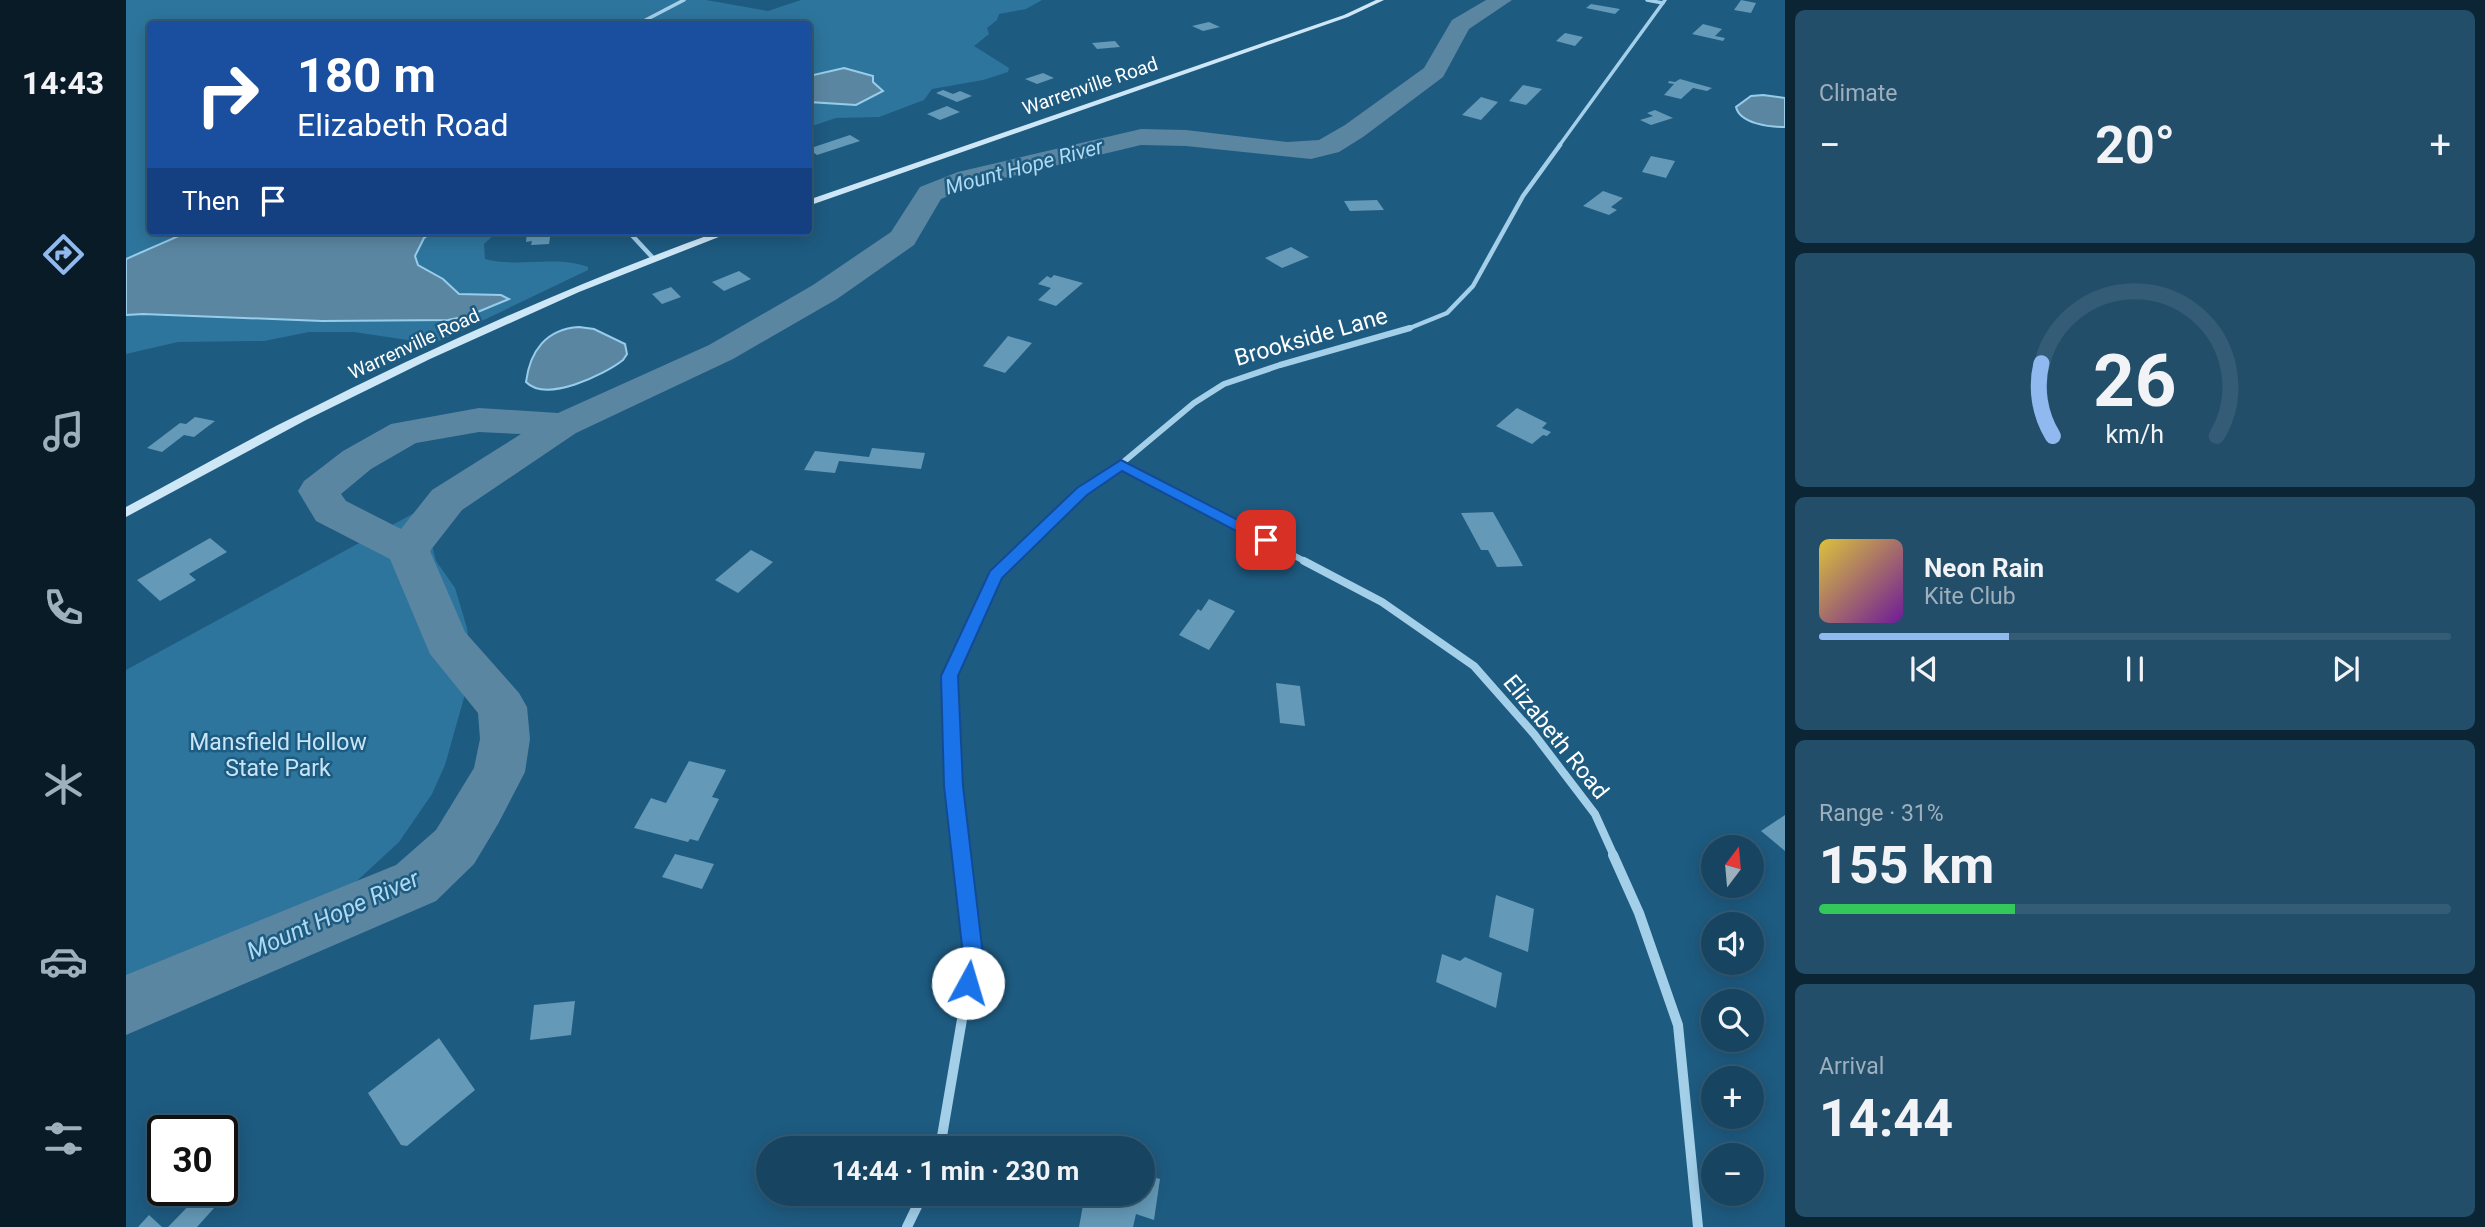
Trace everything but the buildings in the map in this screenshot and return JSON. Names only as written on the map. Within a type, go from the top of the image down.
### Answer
[{"type":"main road","name":"Warrenville Road","points":[[812,202],[1346,16],[1381,0]]},
{"type":"main road","name":"Warrenville Road","points":[[126,513],[326,404],[540,304],[718,235]]},
{"type":"street","points":[[644,21],[684,0]]},
{"type":"street","points":[[1647,0],[1664,1]]},
{"type":"street","name":"Brookside Lane","points":[[942,1136],[973,955],[953,786],[949,676],[996,575],[1082,492],[1194,404],[1224,384],[1280,365],[1394,335],[1447,313],[1473,286],[1523,196],[1664,1]]},
{"type":"street","points":[[632,235],[653,258]]},
{"type":"street","name":"Elizabeth Road","points":[[1121,464],[1382,602],[1474,666],[1542,744],[1595,814],[1639,913],[1678,1025],[1698,1227]]},
{"type":"street","points":[[907,1227],[917,1206]]},
{"type":"green space","points":[[126,0],[706,0],[768,11],[801,0],[1042,0],[1026,9],[999,14],[997,20],[987,28],[989,34],[974,46],[1009,68],[1008,72],[983,80],[932,89],[924,100],[879,117],[836,118],[812,126],[812,102],[860,104],[882,89],[872,82],[873,76],[848,68],[812,75],[812,21],[147,21],[147,235],[375,235],[240,316],[322,321],[448,320],[468,316],[501,295],[459,294],[443,279],[418,265],[415,256],[428,235],[494,235],[484,244],[485,259],[563,262],[588,267],[588,270],[442,340],[428,343],[354,332],[309,332],[264,341],[178,342],[126,354]]},
{"type":"green space","name":"Mansfield Hollow State Park","points":[[418,511],[430,538],[436,561],[455,588],[467,628],[470,652],[467,687],[445,765],[432,794],[399,842],[347,890],[268,941],[126,1023],[126,670]]},
{"type":"shaded area","points":[[844,68],[873,76],[873,82],[883,91],[856,105],[812,102],[812,75]]},
{"type":"shaded area","points":[[1751,96],[1785,98],[1785,127],[1749,121],[1739,113],[1736,107]]},
{"type":"shaded area","points":[[181,235],[428,235],[415,256],[418,265],[443,279],[459,294],[501,295],[509,299],[468,316],[448,320],[322,321],[126,315],[126,259]]},
{"type":"shaded area","points":[[579,327],[594,329],[625,344],[627,354],[623,360],[603,373],[575,384],[547,390],[535,388],[526,382],[531,361],[542,344],[557,332]]},
{"type":"waterway","name":"Mount Hope River","points":[[563,425],[721,352],[825,292],[903,238],[930,193],[968,178],[1141,137],[1186,138],[1287,150],[1311,151],[1329,146],[1354,131],[1434,72],[1460,25],[1501,0]]},
{"type":"waterway","name":"Mount Hope River","points":[[408,550],[331,511],[318,491],[357,460],[405,433],[479,420],[563,425]]},
{"type":"waterway","name":"Mount Hope River","points":[[408,550],[447,500],[563,425]]},
{"type":"waterway","name":"Mount Hope River","points":[[126,1005],[416,883],[455,847],[499,772],[505,739],[502,707],[446,641],[408,550]]},
{"type":"route","points":[[968,983],[973,955],[953,786],[949,676],[996,575],[1082,492],[1121,464],[1266,540]]}]
